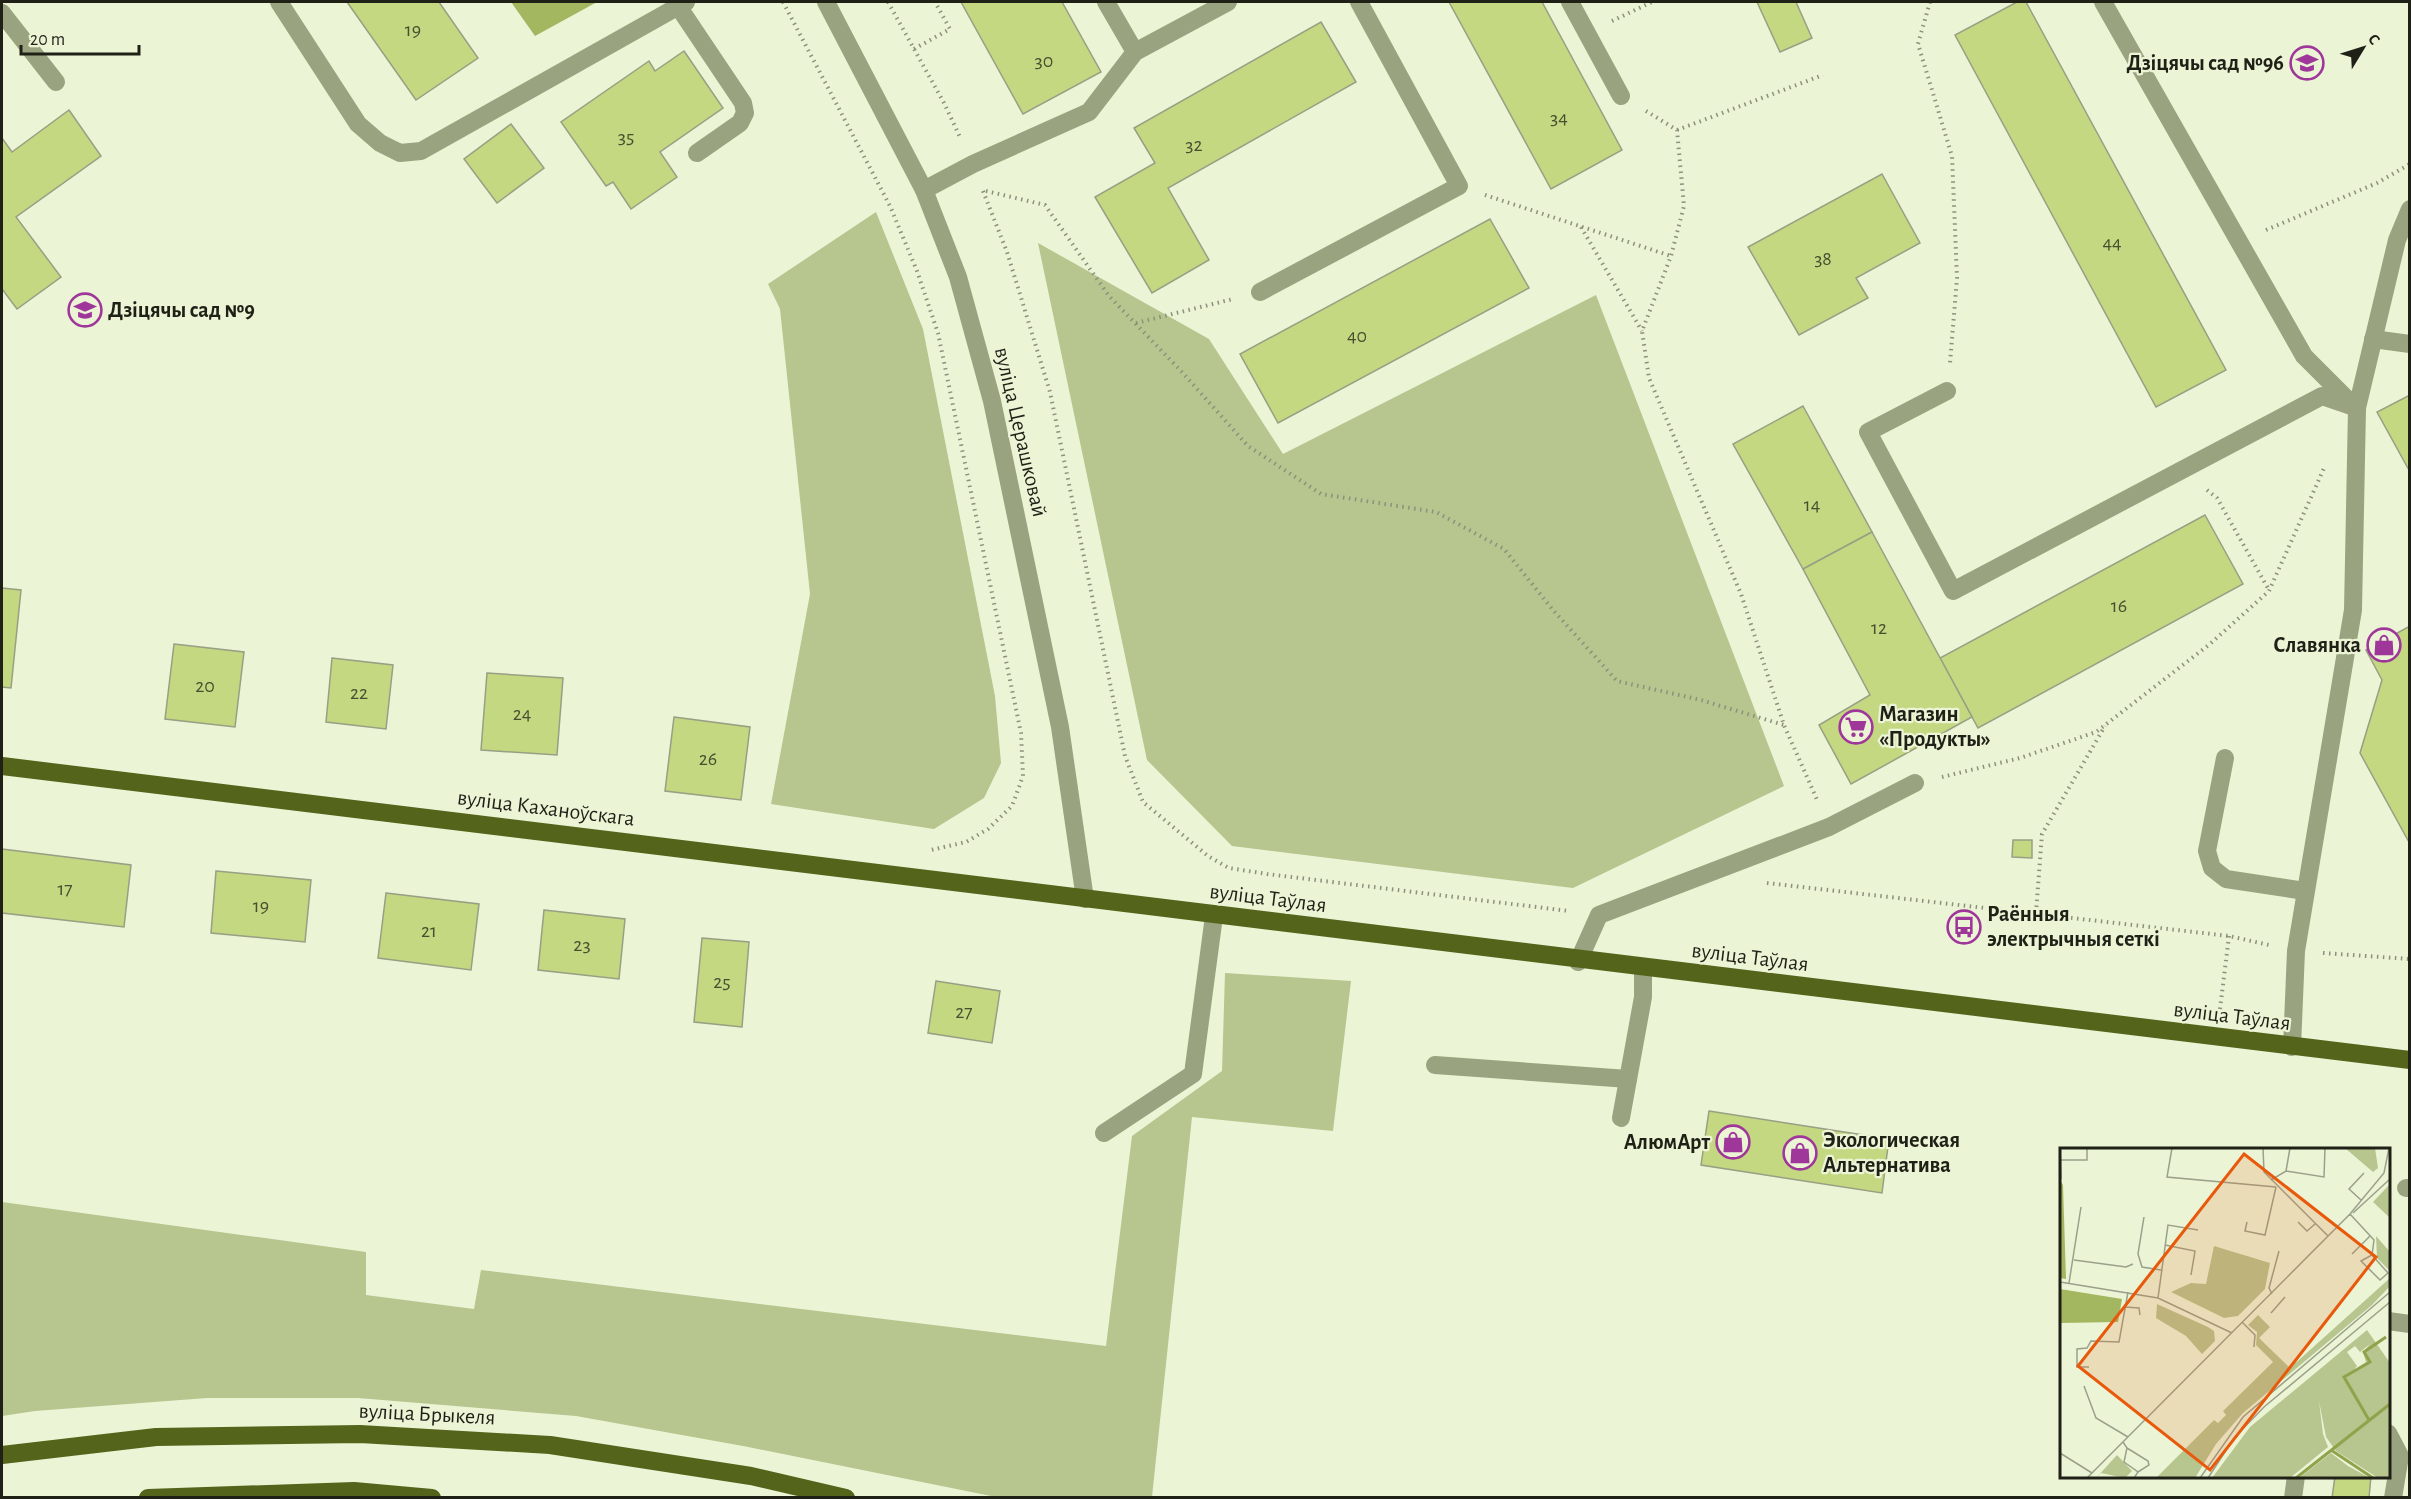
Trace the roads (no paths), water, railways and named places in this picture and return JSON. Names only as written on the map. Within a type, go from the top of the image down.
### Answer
[{"type":"main road","name":"вуліца Каханоўскага","points":[[2,766],[1085,899]]},
{"type":"main road","name":"вуліца Таўлая","points":[[1085,899],[1578,962],[2409,1060]]},
{"type":"main road","name":"вуліца Брыкеля","points":[[2,1455],[156,1437],[360,1434],[549,1445],[751,1476],[846,1497]]},
{"type":"main road","points":[[148,1497],[354,1491],[432,1497]]},
{"type":"street","points":[[279,2],[358,124],[380,143],[399,153],[422,151],[682,4],[743,103],[745,113],[740,123],[697,153]]},
{"type":"street","name":"вуліца Церашковай","points":[[826,2],[924,190],[958,277],[992,401],[1060,727],[1085,899]]},
{"type":"street","points":[[1106,2],[1135,52]]},
{"type":"street","points":[[924,190],[973,164],[1089,112],[1135,52],[1228,2]]},
{"type":"street","points":[[1260,292],[1459,186],[1359,2]]},
{"type":"street","points":[[1570,2],[1621,96]]},
{"type":"street","points":[[2103,2],[2304,356],[2357,408]]},
{"type":"street","points":[[2,13],[56,82]]},
{"type":"street","points":[[2292,1047],[2296,951],[2353,610],[2357,408],[2397,240],[2409,209]]},
{"type":"street","points":[[2373,339],[2409,344]]},
{"type":"street","points":[[1947,391],[1868,432],[1953,591],[2322,396],[2357,408]]},
{"type":"street","points":[[2225,758],[2207,851],[2212,868],[2226,879],[2305,891]]},
{"type":"street","points":[[1578,962],[1599,915],[1829,827],[1915,783]]},
{"type":"street","points":[[1104,1133],[1193,1074],[1214,916]]},
{"type":"street","points":[[1621,1118],[1643,997],[1643,969]]},
{"type":"street","points":[[1435,1065],[1628,1079]]},
{"type":"street","points":[[2390,1321],[2409,1324]]},
{"type":"street","points":[[2390,1436],[2405,1455],[2393,1497]]},
{"type":"street","points":[[2293,1497],[2296,1478]]},
{"type":"place","name":"Дзіцячы сад №96","points":[[2307,63]]},
{"type":"place","name":"Дзіцячы сад №9","points":[[85,310]]},
{"type":"place","name":"Славянка","points":[[2384,645]]},
{"type":"place","name":"Магазин «Продукты»","points":[[1856,727]]},
{"type":"place","name":"Раённыя электрычныя сеткі","points":[[1964,927]]},
{"type":"place","name":"АлюмАрт","points":[[1733,1142]]},
{"type":"place","name":"Экологическая Альтернатива","points":[[1800,1153]]}]
